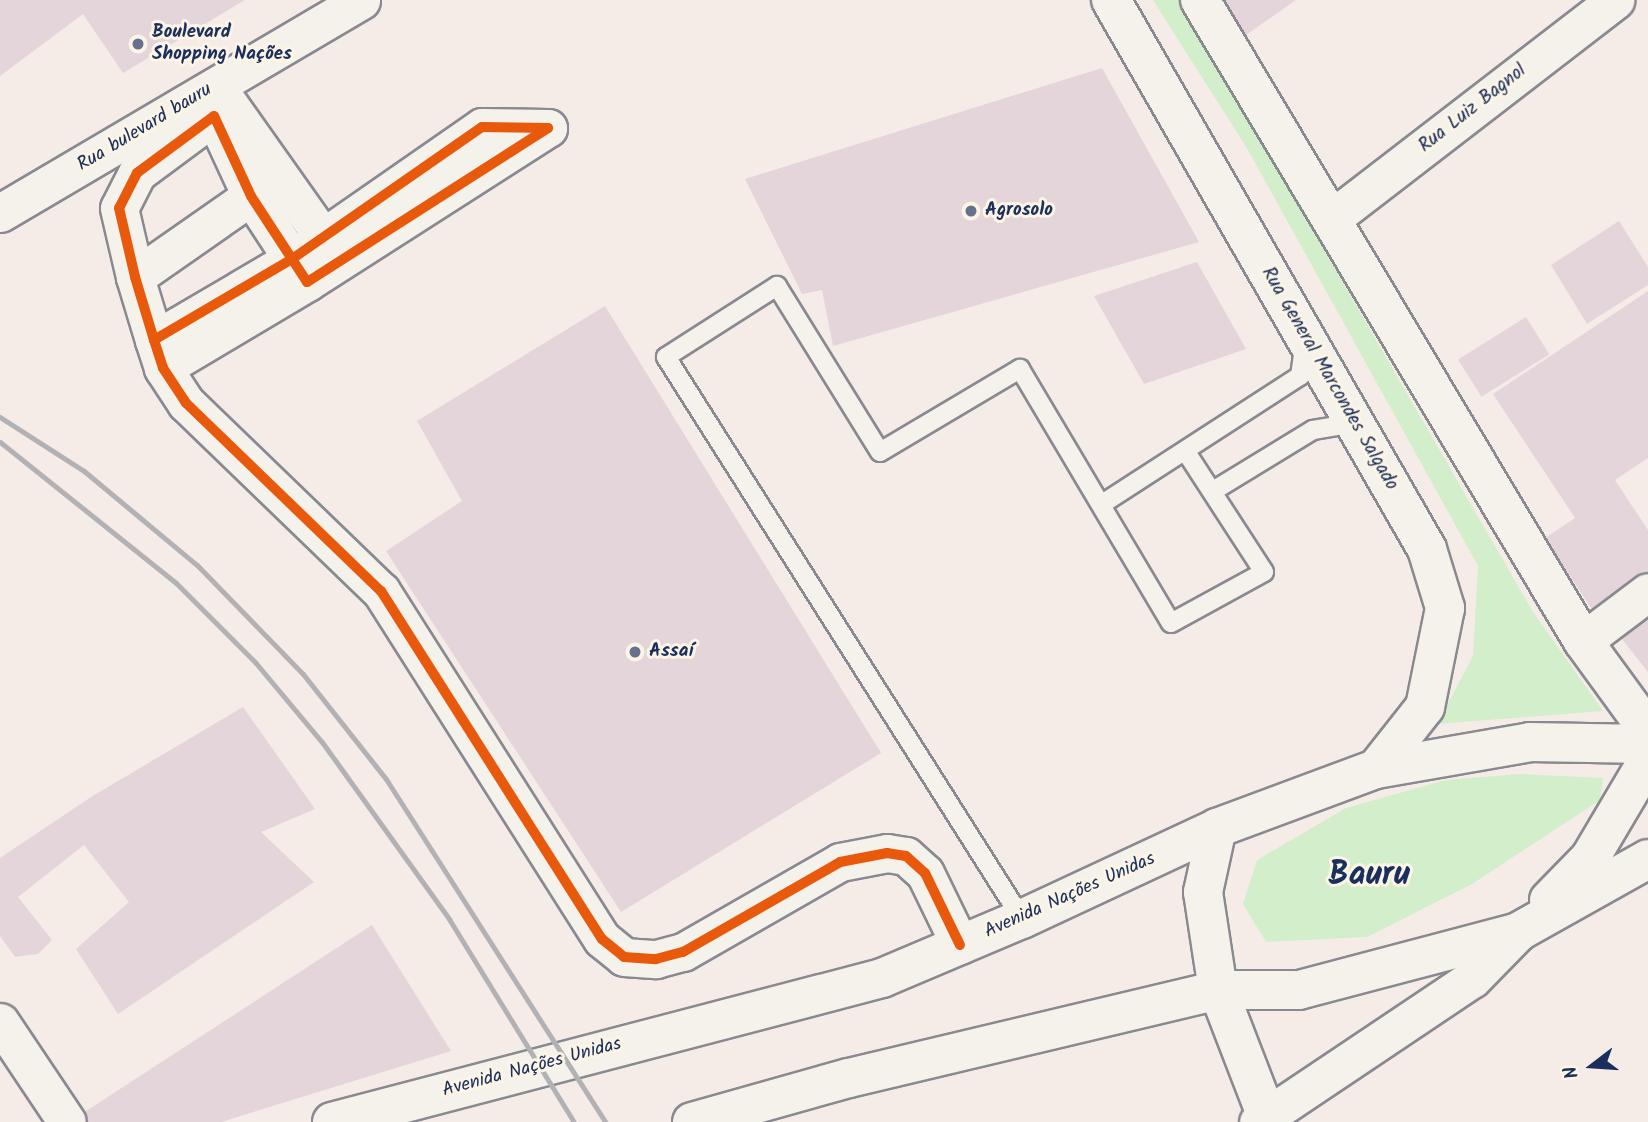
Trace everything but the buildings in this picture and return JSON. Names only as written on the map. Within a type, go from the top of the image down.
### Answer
[{"type":"main road","name":"Rua General Marcondes Salgado","points":[[1111,0],[1427,549],[1445,608],[1425,707],[1376,769]]},
{"type":"main road","points":[[1200,0],[1583,641],[1648,730]]},
{"type":"main road","name":"Avenida Nações Unidas","points":[[332,1122],[881,978],[1022,919],[1217,828],[1376,769],[1530,742],[1648,744]]},
{"type":"main road","points":[[1518,932],[1590,858],[1648,760]]},
{"type":"main road","points":[[1217,828],[1203,892],[1219,990],[1264,1120]]},
{"type":"main road","points":[[692,1122],[849,1078],[1219,990],[1299,990],[1518,932],[1648,859]]},
{"type":"street","name":"Rua bulevard bauru","points":[[0,212],[361,0]]},
{"type":"street","name":"Rua Luiz Bagnol","points":[[1331,219],[1615,0]]},
{"type":"street","points":[[323,237],[228,103],[185,123],[120,180],[113,198],[111,245],[148,370],[375,603],[587,952],[615,973],[653,976],[693,968],[834,875],[879,863],[901,865],[911,874],[927,910],[929,931],[922,943],[881,978]]},
{"type":"street","points":[[299,270],[251,196],[215,116],[137,173],[120,208],[135,277],[158,354],[186,403],[381,591],[602,939],[624,957],[656,959],[683,952],[839,862],[887,853],[906,856],[925,873],[960,945]]},
{"type":"street","points":[[158,354],[548,128],[482,127],[323,237],[299,270]]},
{"type":"street","points":[[135,277],[251,196]]},
{"type":"street","points":[[1583,641],[1648,592]]},
{"type":"street","points":[[1264,1120],[1472,979],[1518,932]]},
{"type":"street","points":[[0,1022],[67,1122]]},
{"type":"lane","points":[[1022,919],[666,357],[776,286],[880,452],[1020,369],[1171,623],[1264,572],[1186,452]]},
{"type":"lane","points":[[1102,504],[1300,376],[1306,338]]},
{"type":"lane","points":[[1213,491],[1313,430],[1355,423]]},
{"type":"green space","points":[[1153,0],[1180,0],[1533,612],[1603,711],[1437,724],[1473,656],[1478,566],[1248,150]]},
{"type":"green space","points":[[1520,774],[1603,778],[1600,800],[1472,884],[1367,937],[1266,942],[1243,904],[1257,860],[1346,808],[1446,780]]},
{"type":"railway","points":[[0,417],[84,471],[197,565],[303,674],[386,779],[605,1122]]},
{"type":"railway","points":[[0,442],[176,583],[255,662],[322,742],[449,919],[574,1122]]},
{"type":"cycle path","points":[[154,340],[292,259],[482,127],[548,128],[307,282],[292,259],[251,196],[214,116],[137,173],[119,208],[135,277],[154,340],[163,368],[186,403],[381,591],[602,939],[624,957],[656,959],[683,952],[840,862],[887,853],[906,856],[925,873],[960,945]]},
{"type":"place","name":"Boulevard Shopping Nações","points":[[138,44]]},
{"type":"place","name":"Agrosolo","points":[[971,211]]},
{"type":"place","name":"Assaí","points":[[635,652]]},
{"type":"district","name":"Bauru","points":[[1369,876]]}]
